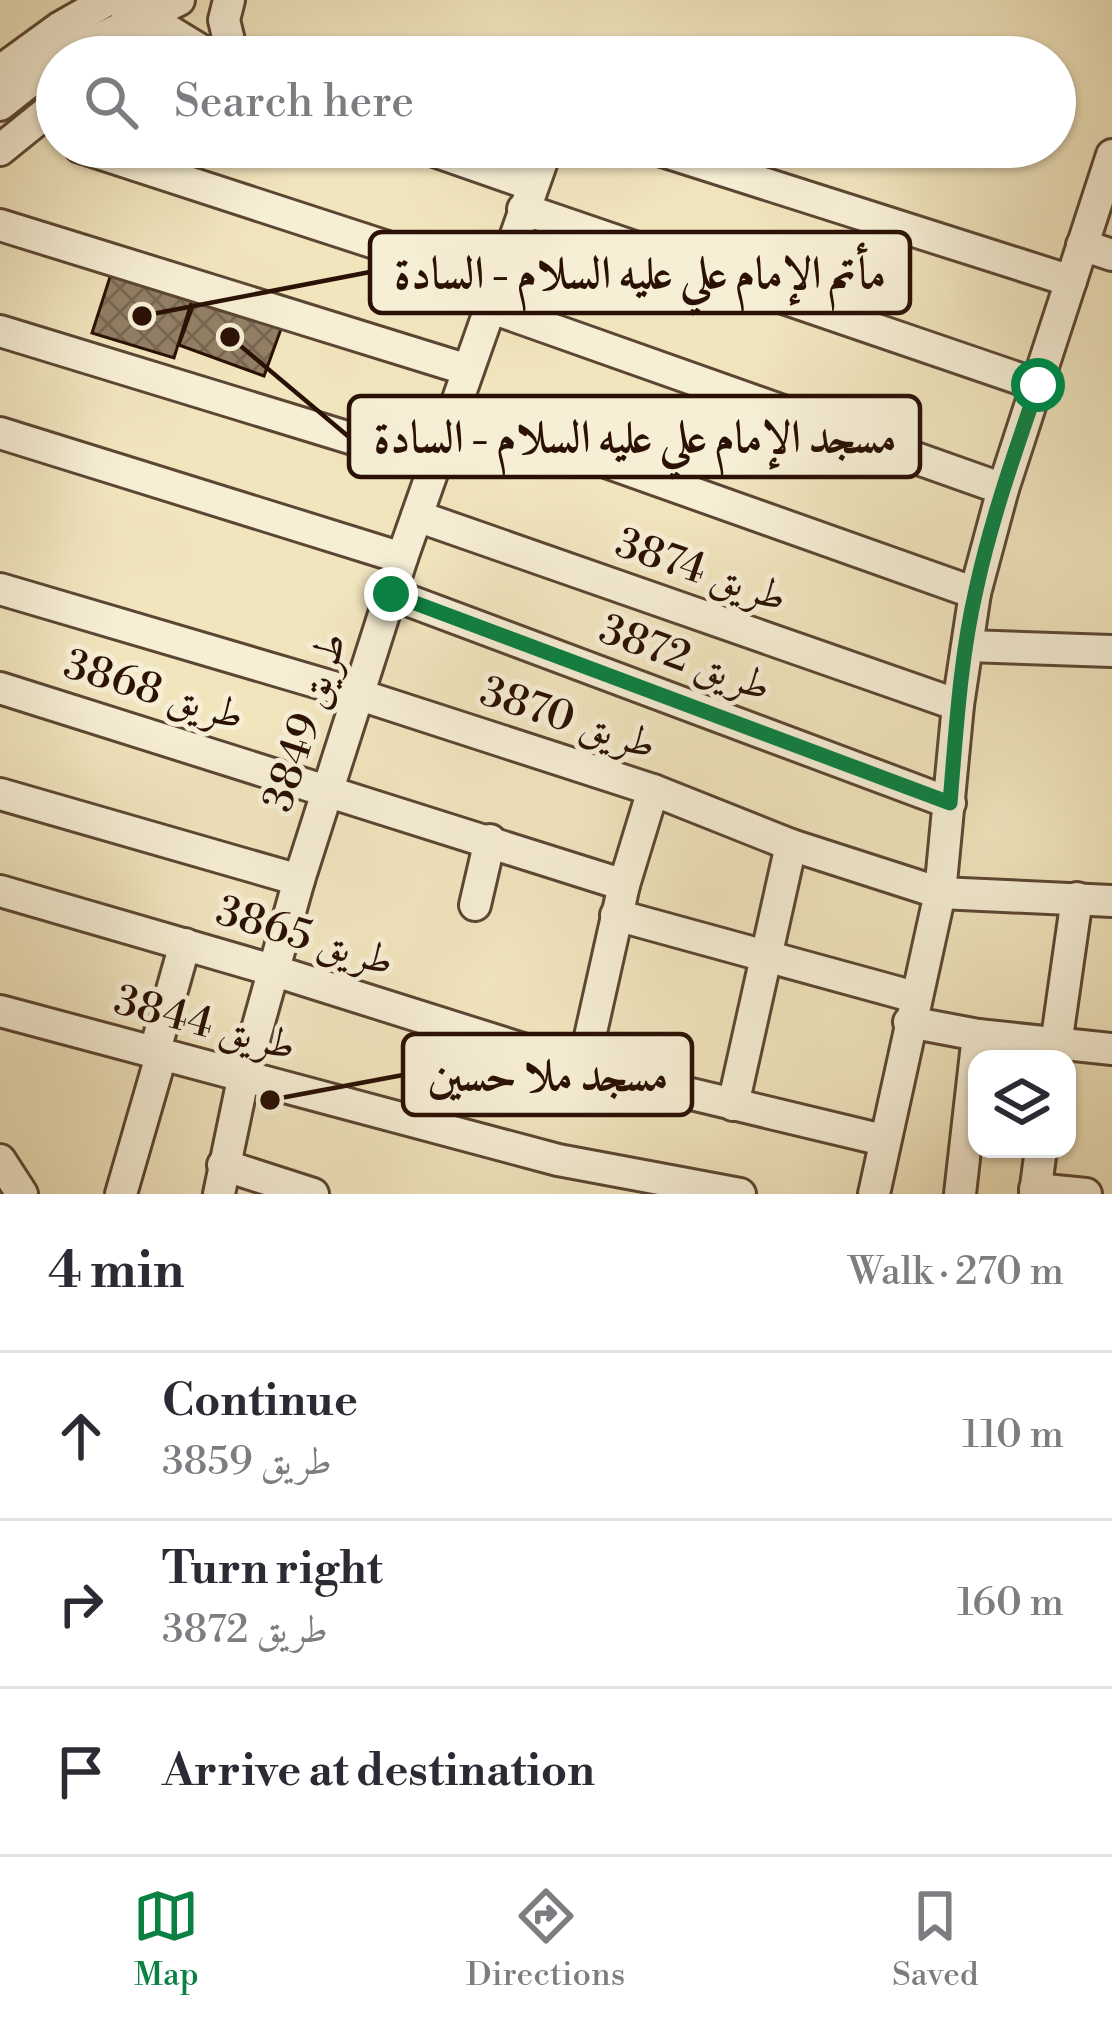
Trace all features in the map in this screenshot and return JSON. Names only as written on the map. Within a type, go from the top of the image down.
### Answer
[{"type":"street","points":[[48,36],[59,28],[125,8],[179,0]]},
{"type":"street","points":[[228,36],[224,20],[229,0]]},
{"type":"street","points":[[125,8],[149,36]]},
{"type":"street","points":[[125,8],[175,36]]},
{"type":"street","points":[[92,36],[125,8]]},
{"type":"street","points":[[0,71],[36,45]]},
{"type":"street","points":[[0,105],[36,79]]},
{"type":"street","points":[[27,130],[36,112]]},
{"type":"street","points":[[0,150],[36,122]]},
{"type":"street","points":[[27,130],[36,133]]},
{"type":"street","points":[[874,1194],[940,893],[958,705],[975,593],[1003,489],[1112,155]]},
{"type":"street","points":[[139,168],[494,295],[1003,489]]},
{"type":"street","points":[[467,168],[528,197],[1038,385]]},
{"type":"street","name":"طريق 3849","points":[[221,1179],[243,1079],[298,880],[402,558],[540,168]]},
{"type":"street","points":[[716,168],[1071,281]]},
{"type":"street","points":[[0,225],[468,370]]},
{"type":"street","points":[[1082,245],[1112,255]]},
{"type":"street","points":[[0,331],[435,464]]},
{"type":"street","points":[[454,409],[975,593]]},
{"type":"street","points":[[0,433],[402,558]]},
{"type":"street","name":"طريق 3874","points":[[417,516],[958,705]]},
{"type":"street","name":"طريق 3870","points":[[0,590],[360,695],[652,790],[791,845],[940,893],[1112,901]]},
{"type":"street","name":"طريق 3872","points":[[391,594],[950,803]]},
{"type":"street","points":[[968,646],[1112,651]]},
{"type":"street","name":"طريق 3868","points":[[0,688],[490,840],[620,900],[766,957],[978,1034],[1050,1050]]},
{"type":"street","points":[[583,1068],[620,900],[652,790]]},
{"type":"street","points":[[0,794],[298,880]]},
{"type":"street","points":[[475,904],[490,840]]},
{"type":"street","points":[[733,1105],[791,845]]},
{"type":"street","name":"طريق 3865","points":[[0,891],[583,1068],[883,1140]]},
{"type":"street","points":[[1055,1050],[1077,898]]},
{"type":"street","points":[[121,1194],[185,944]]},
{"type":"street","name":"طريق 3844","points":[[0,1011],[558,1160],[740,1194]]},
{"type":"street","points":[[960,1194],[978,1034]]},
{"type":"street","name":"طريق 3868","points":[[1074,1050],[1112,1048]]},
{"type":"street","points":[[1040,1158],[1035,1192],[1086,1194]]},
{"type":"street","points":[[0,1160],[22,1194]]},
{"type":"street","points":[[221,1179],[313,1194]]},
{"type":"building","points":[[111,274],[192,300],[174,358],[92,333]]},
{"type":"building","points":[[196,298],[281,329],[264,376],[179,345]]},
{"type":"place","name":"مأتم الإمام علي عليه السلام - السادة","points":[[142,316]]},
{"type":"place","name":"مسجد الإمام علي عليه السلام - السادة","points":[[230,337]]},
{"type":"place","name":"مسجد ملا حسين","points":[[270,1100]]},
{"type":"route","points":[[391,594],[950,803],[958,705],[975,593],[1038,385]]}]
